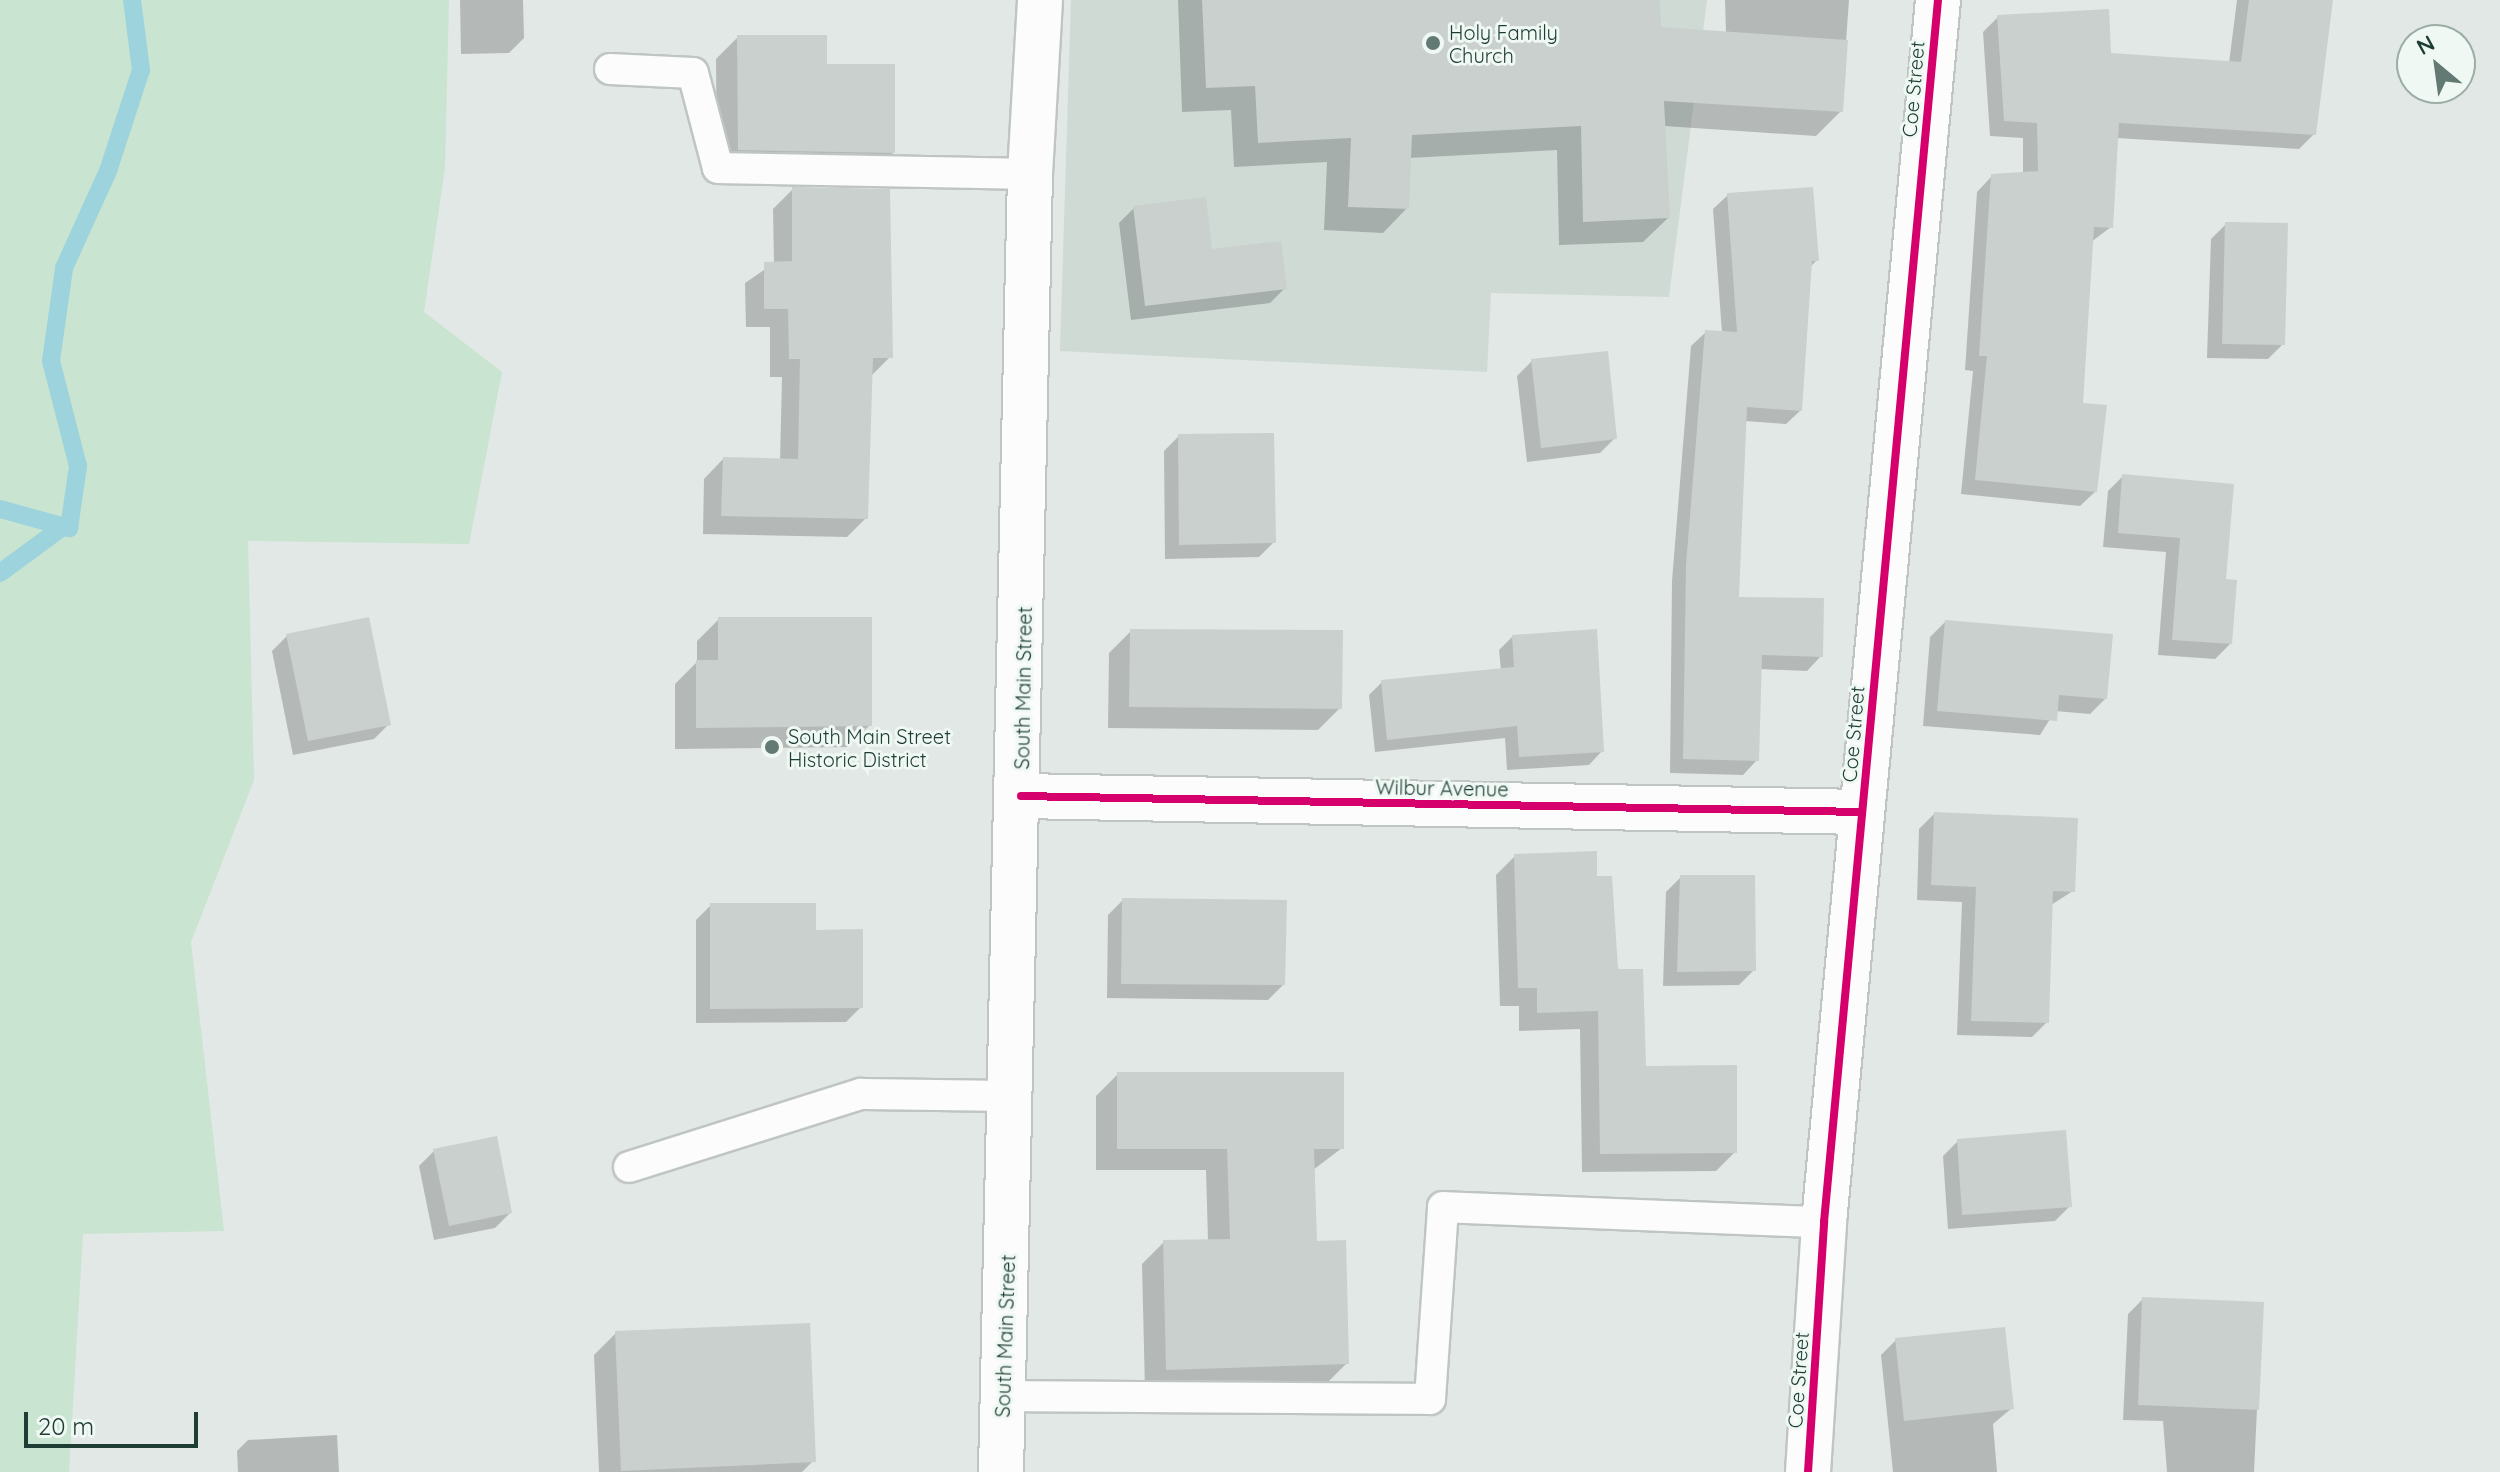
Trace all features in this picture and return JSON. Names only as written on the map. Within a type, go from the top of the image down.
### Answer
[{"type":"street","name":"South Main Street","points":[[1001,1472],[1021,796],[1030,174],[1040,0]]},
{"type":"street","name":"Coe Street","points":[[1808,1472],[1824,1222],[1938,0]]},
{"type":"street","name":"Wilbur Avenue","points":[[1021,796],[1862,812]]},
{"type":"lane","points":[[610,69],[693,73],[718,168],[1030,174]]},
{"type":"lane","points":[[629,1167],[861,1094],[1012,1096]]},
{"type":"lane","points":[[1004,1396],[1430,1399],[1443,1207],[1824,1222]]},
{"type":"shaded area","points":[[1071,0],[1707,0],[1669,297],[1491,293],[1487,372],[1060,351]]},
{"type":"green space","points":[[0,0],[449,0],[445,168],[424,312],[502,372],[469,544],[248,541],[254,780],[191,942],[224,1231],[83,1234],[69,1472],[0,1472]]},
{"type":"building","name":"Holy Family Church","points":[[1202,0],[1660,0],[1661,27],[1848,40],[1843,112],[1664,101],[1670,218],[1583,222],[1581,126],[1412,135],[1409,209],[1348,207],[1351,138],[1258,143],[1255,86],[1206,88]]},
{"type":"building","points":[[2249,0],[2333,0],[2316,135],[2119,123],[2113,228],[2094,227],[2083,403],[2107,405],[2097,492],[1975,480],[1987,356],[1979,356],[1991,174],[2038,171],[2037,123],[2004,121],[1997,15],[2109,9],[2111,53],[2241,62]]},
{"type":"building","points":[[737,35],[827,35],[827,64],[895,64],[895,153],[738,150]]},
{"type":"building","points":[[792,187],[890,189],[893,358],[873,358],[868,519],[721,516],[723,457],[798,459],[800,359],[789,359],[788,309],[764,309],[764,262],[792,261]]},
{"type":"building","points":[[1813,187],[1819,261],[1812,261],[1802,411],[1747,407],[1739,597],[1824,598],[1823,657],[1762,655],[1759,761],[1683,759],[1686,565],[1705,330],[1737,332],[1727,193]]},
{"type":"building","points":[[1206,197],[1212,249],[1281,241],[1287,289],[1145,306],[1133,206]]},
{"type":"building","points":[[2225,222],[2288,223],[2285,345],[2222,344]]},
{"type":"building","points":[[1608,351],[1617,439],[1541,448],[1531,359]]},
{"type":"building","points":[[1274,433],[1276,543],[1179,545],[1178,434]]},
{"type":"building","points":[[2122,474],[2234,484],[2226,579],[2237,580],[2232,644],[2172,640],[2180,538],[2118,533]]},
{"type":"building","points":[[369,617],[391,725],[308,741],[286,634]]},
{"type":"building","points":[[718,617],[872,617],[872,726],[696,728],[696,660],[718,660]]},
{"type":"building","points":[[1945,620],[2113,634],[2107,699],[2059,695],[2057,721],[1937,711]]},
{"type":"building","points":[[1130,629],[1343,630],[1342,709],[1129,707]]},
{"type":"building","points":[[1597,629],[1604,752],[1519,757],[1517,726],[1387,740],[1381,680],[1514,667],[1512,635]]},
{"type":"building","points":[[1934,812],[2078,818],[2075,892],[2053,891],[2049,1023],[1971,1021],[1976,887],[1931,885]]},
{"type":"building","points":[[1597,851],[1597,876],[1612,876],[1618,969],[1643,969],[1646,1066],[1737,1065],[1737,1153],[1600,1154],[1598,1011],[1537,1013],[1537,988],[1518,988],[1514,854]]},
{"type":"building","points":[[1680,875],[1755,875],[1756,971],[1677,972]]},
{"type":"building","points":[[1122,898],[1287,900],[1285,985],[1121,984]]},
{"type":"building","points":[[710,903],[816,903],[816,930],[863,929],[863,1008],[710,1009]]},
{"type":"building","points":[[1117,1072],[1344,1072],[1344,1149],[1314,1149],[1317,1241],[1346,1240],[1349,1364],[1166,1370],[1163,1240],[1230,1239],[1227,1149],[1117,1149]]},
{"type":"building","points":[[2066,1130],[2072,1207],[1962,1215],[1957,1139]]},
{"type":"building","points":[[497,1136],[512,1213],[449,1226],[433,1149]]},
{"type":"building","points":[[2142,1297],[2264,1302],[2259,1410],[2138,1405]]},
{"type":"building","points":[[810,1323],[816,1462],[621,1471],[615,1331]]},
{"type":"building","points":[[2005,1327],[2014,1409],[1904,1421],[1895,1338]]},
{"type":"waterway","points":[[0,509],[69,528],[78,466],[51,361],[64,268],[108,171],[141,70],[132,0]]},
{"type":"waterway","points":[[0,573],[64,526]]},
{"type":"cycle path","points":[[1808,1472],[1824,1222],[1938,0]]},
{"type":"cycle path","points":[[1021,796],[1862,812]]},
{"type":"place","name":"Holy Family Church","points":[[1433,43]]},
{"type":"place","name":"South Main Street Historic District","points":[[772,747]]}]
